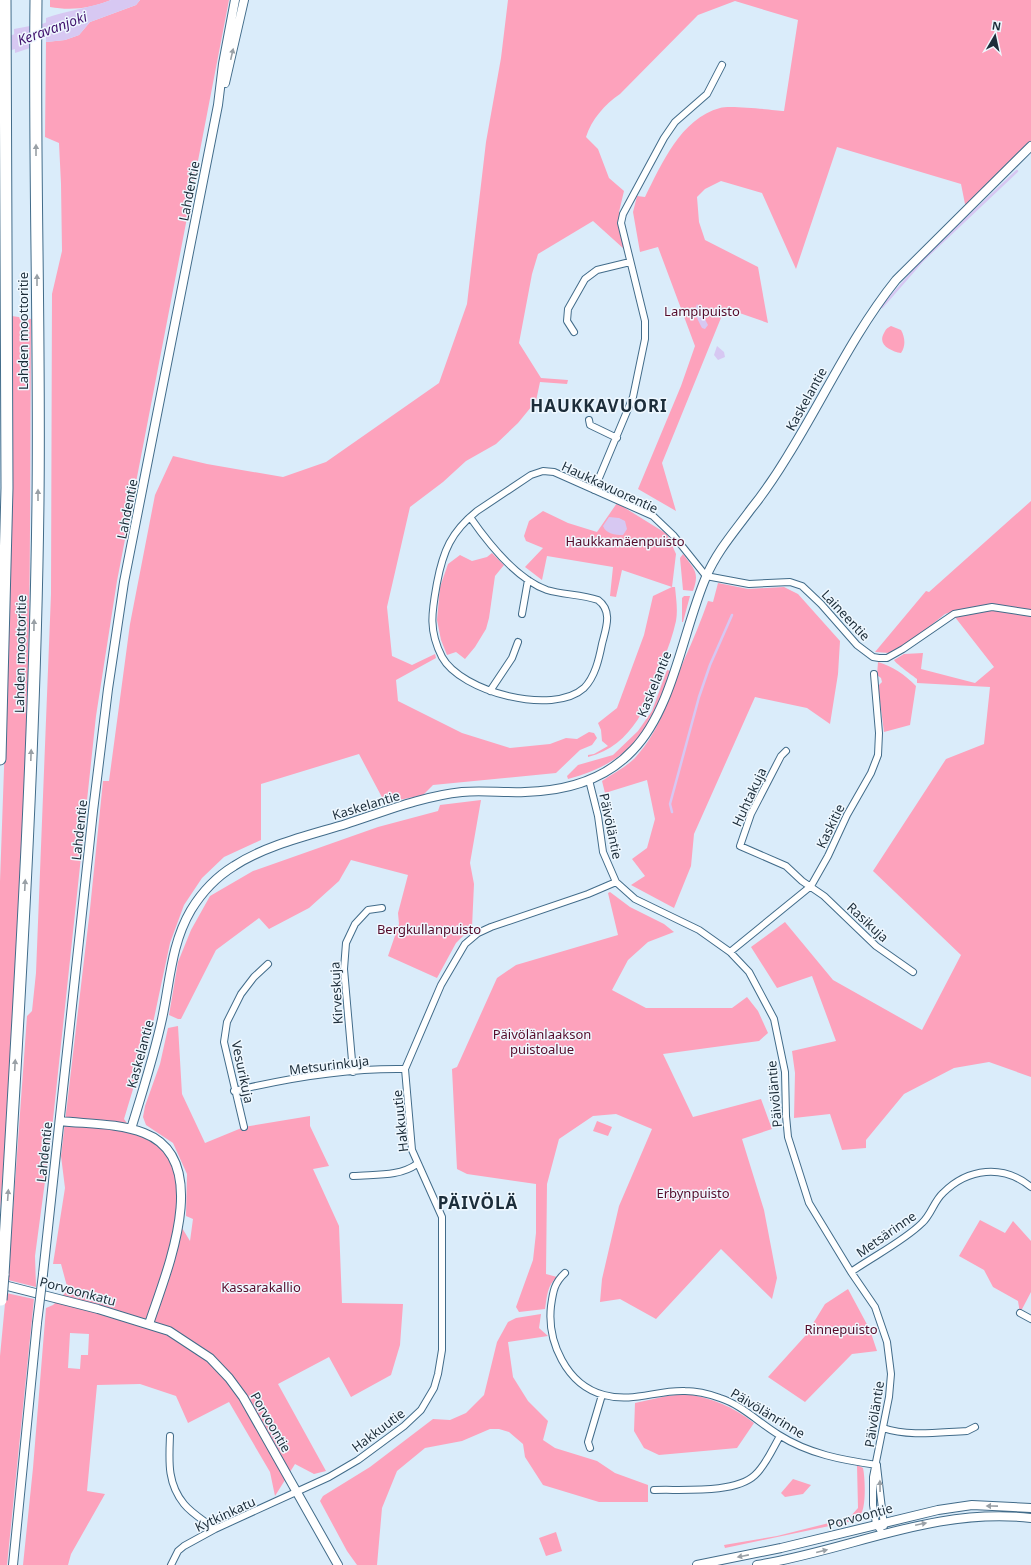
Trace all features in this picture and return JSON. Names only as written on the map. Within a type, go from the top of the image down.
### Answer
[{"type":"highway","name":"Lahden moottoritie","points":[[0,759],[7,488],[4,62],[5,0]]},
{"type":"highway","name":"Lahden moottoritie","points":[[0,1304],[23,932],[31,759],[38,500],[36,0]]},
{"type":"street","name":"Lahdentie","points":[[13,1565],[37,1323],[94,804],[123,590],[218,105],[223,64],[235,0]]},
{"type":"street","name":"Lahdentie","points":[[218,105],[230,66],[244,0]]},
{"type":"street","points":[[594,490],[617,438],[637,385],[646,335],[645,321],[621,223],[627,205],[671,129],[676,122],[707,94],[722,65]]},
{"type":"street","name":"Kaskelantie","points":[[131,1129],[162,1020],[174,952],[179,934],[190,911],[204,891],[218,877],[237,864],[301,838],[446,794],[483,791],[528,792],[564,787],[589,780],[609,771],[636,748],[654,720],[663,702],[706,576],[729,536],[753,507],[787,457],[843,358],[877,303],[896,280],[1031,146]]},
{"type":"street","points":[[574,332],[567,321],[568,309],[584,279],[597,270],[630,262]]},
{"type":"street","points":[[589,420],[590,425],[617,438]]},
{"type":"street","name":"Haukkavuorentie","points":[[470,517],[496,552],[528,580],[547,590],[590,597],[604,604],[608,612],[602,645],[594,673],[585,687],[568,697],[544,701],[490,691],[468,681],[452,669],[442,657],[432,628],[431,616],[440,568],[452,535],[470,517],[531,475],[538,472],[554,472],[653,516],[674,536],[706,576]]},
{"type":"street","name":"Laineentie","points":[[706,576],[749,584],[790,582],[802,586],[821,604],[857,645],[873,657],[887,658],[923,637],[954,614],[984,607],[1015,609],[1031,613]]},
{"type":"street","points":[[522,614],[528,580]]},
{"type":"street","points":[[490,691],[512,658],[518,642]]},
{"type":"street","name":"Kaskitie","points":[[730,952],[811,886],[828,856],[847,815],[871,773],[878,755],[879,733],[874,674]]},
{"type":"street","name":"Huhtakuja","points":[[786,751],[781,756],[751,814],[740,846],[786,866],[811,886]]},
{"type":"street","name":"Päivöläntie","points":[[589,780],[598,816],[603,852],[616,882],[635,899],[699,930],[730,952],[749,972],[774,1019],[785,1072],[788,1137],[809,1203],[875,1308],[887,1342],[891,1374],[884,1428],[877,1465],[880,1523],[883,1534]]},
{"type":"street","name":"Hakkuutie","points":[[298,1492],[329,1477],[358,1460],[404,1426],[421,1410],[434,1388],[438,1374],[442,1350],[442,1216],[437,1201],[417,1164],[412,1150],[406,1069],[441,985],[465,944],[478,933],[491,927],[588,894],[616,882]]},
{"type":"street","name":"Rasikuja","points":[[811,886],[824,896],[876,946],[913,972]]},
{"type":"street","name":"Kirveskuja","points":[[353,1072],[344,969],[346,943],[355,924],[368,910],[382,908]]},
{"type":"street","name":"Vesurikuja","points":[[244,1127],[234,1091],[224,1042],[227,1022],[242,994],[254,977],[268,964]]},
{"type":"street","name":"Metsurinkuja","points":[[234,1091],[256,1086],[353,1072],[406,1069]]},
{"type":"street","points":[[60,1120],[131,1129],[146,1133],[159,1140],[170,1152],[176,1165],[180,1180],[182,1199],[174,1250],[148,1324]]},
{"type":"street","points":[[353,1176],[396,1173],[410,1169],[417,1164]]},
{"type":"street","name":"Metsärinne","points":[[851,1272],[922,1224],[942,1194],[959,1179],[986,1171],[996,1171],[1022,1180],[1031,1187]]},
{"type":"street","name":"Päivölänrinne","points":[[565,1274],[556,1284],[553,1292],[551,1323],[555,1344],[571,1373],[587,1387],[602,1395],[620,1398],[635,1398],[684,1391],[703,1393],[721,1398],[735,1405],[780,1436],[821,1454],[877,1465]]},
{"type":"street","name":"Porvoonkatu","points":[[1,1280],[148,1324]]},
{"type":"street","points":[[1020,1313],[1031,1319]]},
{"type":"street","name":"Porvoontie","points":[[148,1324],[169,1331],[182,1339],[210,1358],[229,1378],[243,1397],[338,1565]]},
{"type":"street","points":[[590,1448],[588,1442],[602,1395]]},
{"type":"street","points":[[884,1428],[893,1431],[912,1432],[967,1431],[975,1428]]},
{"type":"street","points":[[170,1436],[169,1468],[173,1487],[184,1504],[215,1530]]},
{"type":"street","points":[[654,1490],[715,1488],[734,1486],[746,1482],[756,1474],[780,1436]]},
{"type":"street","name":"Kytkinkatu","points":[[171,1565],[178,1551],[184,1546],[298,1492]]},
{"type":"street","name":"Porvoontie","points":[[697,1565],[781,1548],[938,1510],[972,1506],[1031,1508]]},
{"type":"street","name":"Porvoontie","points":[[757,1565],[785,1563],[883,1534],[935,1521],[973,1516],[1031,1518]]},
{"type":"street","points":[[781,1548],[785,1563]]},
{"type":"green space","points":[[50,0],[111,0],[89,7],[66,9],[50,7]]},
{"type":"green space","points":[[140,0],[229,0],[117,581],[96,716],[52,1129],[35,1256],[36,1287],[8,1280],[27,1016],[32,1011],[36,973],[51,594],[52,294],[62,251],[59,143],[45,137],[46,42],[65,40],[79,35],[90,22],[136,5]]},
{"type":"green space","points":[[508,0],[1031,0],[1031,146],[968,208],[965,204],[961,184],[837,147],[796,269],[762,193],[721,181],[705,189],[697,197],[699,222],[705,240],[758,267],[768,323],[725,308],[662,463],[676,511],[638,489],[681,386],[695,346],[658,247],[640,252],[633,212],[637,196],[645,197],[665,157],[674,144],[683,132],[706,113],[725,107],[784,111],[798,20],[735,1],[698,15],[620,94],[604,108],[595,119],[586,137],[598,149],[609,178],[624,191],[619,212],[624,249],[593,221],[538,254],[532,274],[519,343],[541,378],[568,380],[567,384],[540,382],[536,401],[518,423],[496,444],[466,461],[443,482],[410,507],[387,607],[392,656],[412,665],[435,654],[436,658],[396,680],[398,701],[462,733],[510,748],[550,744],[566,738],[577,739],[589,732],[594,733],[597,738],[592,745],[580,750],[556,773],[433,785],[423,795],[385,803],[359,754],[261,784],[261,840],[224,857],[202,878],[184,905],[170,943],[153,1023],[124,1119],[131,1129],[159,1140],[176,1165],[179,1223],[190,1241],[193,1219],[186,1216],[187,1174],[173,1143],[146,1125],[143,1117],[145,1106],[160,1064],[168,1028],[178,1026],[182,1094],[205,1143],[244,1127],[310,1116],[310,1126],[329,1166],[313,1169],[339,1226],[342,1303],[403,1304],[400,1345],[391,1375],[351,1397],[329,1357],[278,1384],[326,1471],[314,1474],[295,1464],[275,1496],[270,1472],[229,1402],[188,1423],[176,1396],[140,1384],[97,1385],[87,1491],[105,1494],[71,1554],[68,1565],[23,1565],[33,1468],[46,1308],[53,1305],[68,1290],[61,1264],[53,1264],[65,1188],[61,1156],[90,909],[103,781],[109,781],[130,624],[155,495],[173,456],[207,464],[283,477],[326,462],[439,383],[467,304],[486,142],[501,58]],"holes":[[[70,1333],[89,1334],[88,1355],[81,1355],[80,1369],[68,1368]]]},
{"type":"green space","points":[[12,316],[31,319],[30,588],[28,695],[21,864],[12,1038],[0,1211],[0,882],[10,599]]},
{"type":"green space","points":[[891,326],[901,330],[904,344],[901,353],[889,349],[882,341],[882,337],[885,332]]},
{"type":"green space","points":[[1031,501],[1031,1077],[989,1062],[954,1068],[904,1094],[866,1140],[866,1148],[842,1150],[830,1114],[794,1118],[795,1073],[792,1051],[836,1041],[812,976],[777,988],[751,947],[785,922],[833,980],[922,1030],[961,955],[873,871],[946,759],[984,744],[990,687],[917,683],[917,679],[894,660],[904,654],[923,653],[921,669],[975,683],[994,667],[951,612],[945,614],[905,646],[890,653],[875,652],[926,591],[929,592]]},
{"type":"green space","name":"Haukkamäenpuisto","points":[[617,503],[667,534],[676,554],[672,587],[622,570],[616,597],[610,596],[613,567],[547,556],[542,580],[525,567],[543,548],[526,541],[524,536],[529,521],[543,511],[568,523],[597,532]]},
{"type":"green space","points":[[492,553],[504,565],[495,576],[486,629],[475,647],[465,659],[456,652],[447,655],[441,640],[437,620],[440,587],[448,564],[460,555],[472,561],[487,557]]},
{"type":"green space","points":[[683,554],[695,571],[696,579],[693,591],[683,590],[680,558]]},
{"type":"green space","points":[[718,583],[748,589],[784,587],[798,594],[840,641],[838,674],[830,724],[807,708],[755,697],[694,834],[691,866],[674,908],[631,885],[645,876],[632,859],[647,848],[655,819],[647,780],[605,793],[602,781],[635,758],[652,735],[664,711],[708,601],[713,602]]},
{"type":"green space","points":[[675,587],[677,617],[658,676],[645,706],[638,720],[617,743],[604,751],[588,757],[588,755],[594,754],[608,746],[602,741],[601,730],[598,723],[617,708],[644,635],[653,596]]},
{"type":"green space","points":[[684,596],[690,596],[682,622],[682,598]]},
{"type":"green space","points":[[878,662],[898,671],[916,686],[910,725],[884,732],[878,686],[882,682],[881,678],[877,675]]},
{"type":"green space","points":[[667,670],[671,671],[656,711],[647,727],[636,741],[623,753],[607,764],[568,779],[567,776],[578,765],[613,755],[638,731],[652,711]]},
{"type":"green space","name":"Bergkullanpuisto","points":[[481,800],[470,863],[474,884],[472,927],[456,943],[437,978],[388,956],[399,924],[398,913],[408,875],[351,860],[339,881],[309,908],[269,929],[259,918],[216,950],[181,1019],[169,1015],[178,962],[191,930],[210,896],[253,871],[378,827],[438,811],[440,805]]},
{"type":"green space","points":[[610,892],[630,907],[664,924],[674,932],[648,942],[628,960],[612,990],[646,1008],[732,1008],[747,997],[758,1011],[768,1033],[759,1041],[663,1054],[693,1117],[761,1099],[772,1129],[742,1139],[764,1210],[777,1278],[772,1299],[721,1249],[656,1319],[620,1299],[600,1302],[602,1279],[619,1206],[652,1129],[616,1114],[593,1116],[559,1139],[547,1184],[546,1274],[557,1277],[549,1287],[545,1309],[519,1312],[516,1307],[533,1260],[536,1233],[536,1184],[467,1174],[457,1169],[452,1069],[457,1067],[497,978],[516,965],[618,935],[608,893]]},
{"type":"green space","points":[[597,1121],[612,1127],[608,1136],[593,1131]]},
{"type":"green space","points":[[980,1220],[1005,1233],[1013,1221],[1031,1241],[1031,1292],[1020,1313],[1018,1301],[993,1287],[984,1270],[959,1256]]},
{"type":"green space","name":"Rinnepuisto","points":[[848,1289],[870,1330],[877,1351],[852,1354],[805,1402],[768,1377],[806,1335],[825,1304]]},
{"type":"green space","points":[[6,1293],[34,1299],[7,1565],[0,1565],[0,1356]]},
{"type":"green space","points":[[541,1314],[539,1328],[548,1336],[508,1342],[513,1377],[528,1401],[548,1421],[543,1440],[555,1448],[597,1461],[615,1473],[648,1485],[648,1502],[599,1502],[543,1485],[525,1457],[523,1444],[509,1432],[499,1429],[490,1429],[462,1441],[425,1448],[397,1471],[382,1508],[377,1565],[357,1565],[347,1551],[320,1501],[323,1496],[370,1467],[433,1419],[450,1420],[466,1413],[484,1395],[497,1342],[508,1322],[516,1318]]},
{"type":"green space","points":[[686,1394],[705,1398],[722,1404],[738,1412],[754,1423],[737,1448],[659,1455],[644,1448],[634,1431],[635,1403],[667,1396]]},
{"type":"green space","points":[[857,1465],[863,1468],[865,1496],[862,1512],[853,1521],[725,1548],[724,1545],[777,1536],[849,1518],[858,1508]]},
{"type":"green space","points":[[793,1479],[811,1485],[803,1494],[785,1497],[781,1493]]},
{"type":"green space","points":[[556,1532],[562,1551],[546,1556],[539,1538]]},
{"type":"water","points":[[111,0],[140,0],[136,5],[90,22],[79,35],[65,40],[46,42],[46,18]]},
{"type":"water","points":[[30,26],[30,48],[15,53],[14,29]]},
{"type":"water","points":[[697,304],[708,325],[705,329],[702,328],[696,316]]},
{"type":"water","points":[[717,346],[724,352],[725,357],[718,360],[714,355]]},
{"type":"water","points":[[609,517],[619,518],[625,521],[627,529],[623,535],[611,534],[604,529],[603,526]]},
{"type":"waterway","name":"Keravanjoki","points":[[0,47],[62,24]]},
{"type":"waterway","points":[[882,307],[923,260],[1017,171]]},
{"type":"waterway","points":[[672,812],[670,804],[699,697],[710,665],[732,615]]},
{"type":"district","name":"HAUKKAVUORI","points":[[599,405]]},
{"type":"district","name":"PÄIVÖLÄ","points":[[478,1202]]},
{"type":"park label","name":"Lampipuisto","points":[[702,311]]},
{"type":"park label","name":"Päivölänlaakson puistoalue","points":[[542,1042]]},
{"type":"park label","name":"Erbynpuisto","points":[[693,1193]]},
{"type":"park label","name":"Kassarakallio","points":[[261,1287]]}]
